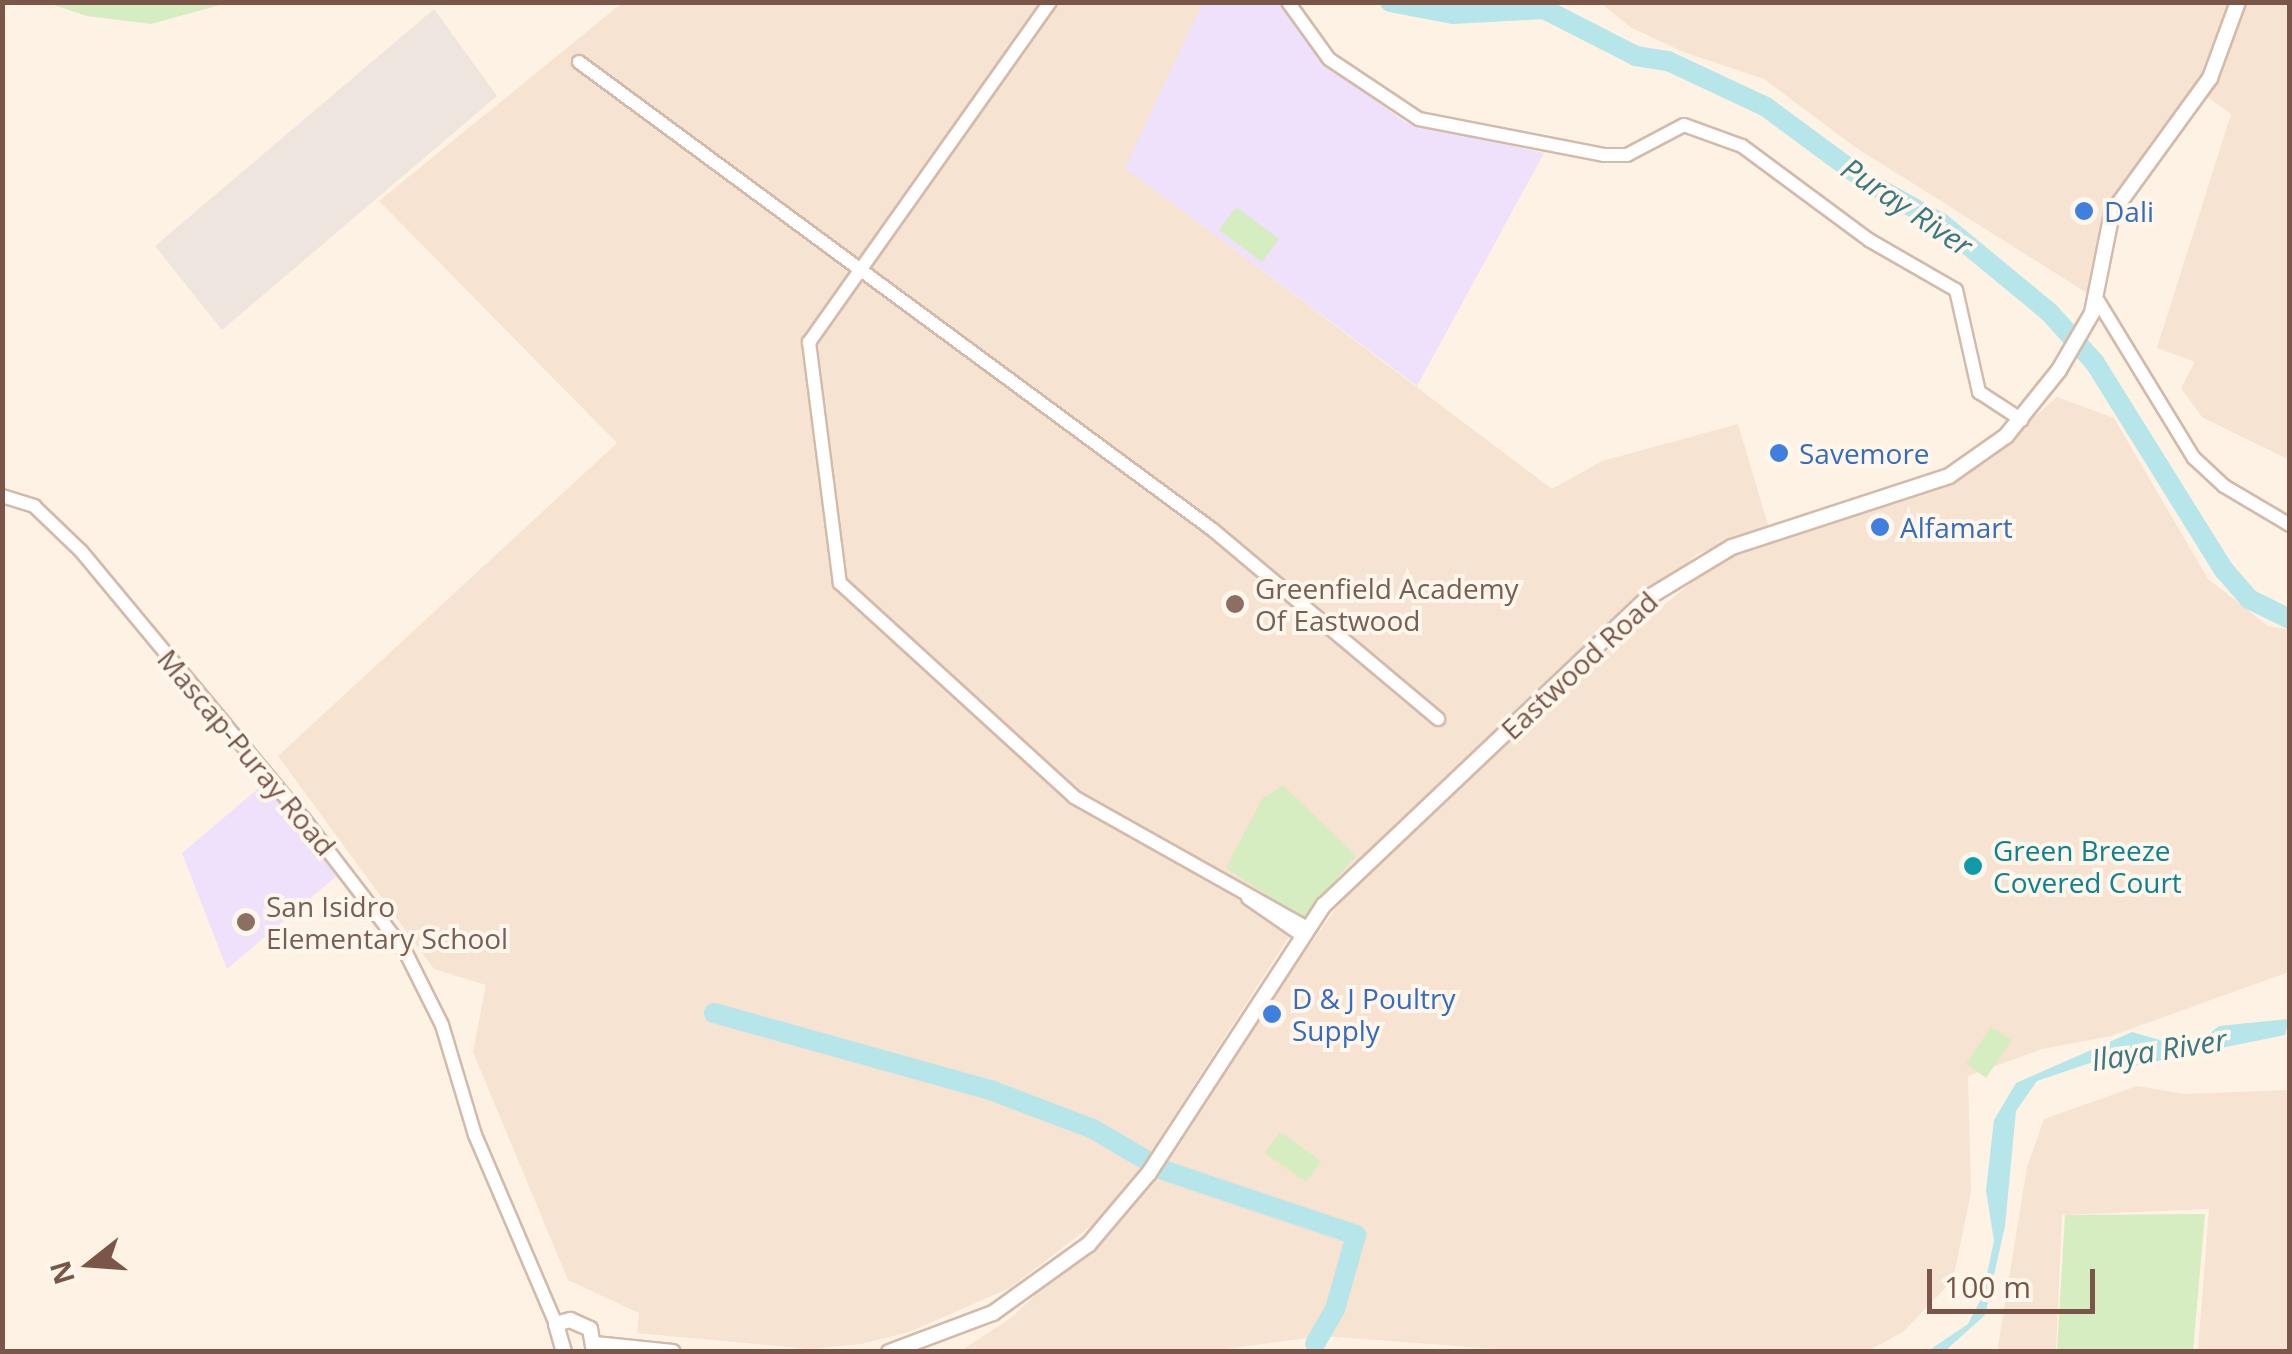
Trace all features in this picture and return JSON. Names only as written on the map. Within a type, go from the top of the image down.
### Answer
[{"type":"main road","name":"Eastwood Road","points":[[889,1352],[993,1313],[1089,1244],[1149,1173],[1303,930],[1656,592],[1762,535],[1949,476],[2022,420],[2095,307],[2112,213],[2210,78],[2238,2]]},
{"type":"main road","points":[[564,1352],[556,1324],[584,1323],[594,1348],[672,1352]]},
{"type":"street","points":[[1050,2],[814,329],[808,352],[840,583],[1036,768],[1303,930]]},
{"type":"street","points":[[1288,2],[1329,59],[1419,119],[1604,155],[1627,155],[1684,125],[1742,146],[1870,240],[1956,290],[1980,392],[2022,420]]},
{"type":"street","points":[[580,62],[1214,530],[1438,718]]},
{"type":"street","points":[[2095,307],[2194,458],[2224,486],[2290,524]]},
{"type":"street","name":"Mascap-Puray Road","points":[[2,496],[34,506],[81,551],[304,818],[405,952],[442,1024],[469,1120],[556,1324]]},
{"type":"shaded area","points":[[1203,2],[1285,3],[1326,64],[1405,122],[1544,153],[1417,386],[1125,168]]},
{"type":"shaded area","points":[[622,3],[1203,3],[1126,168],[1552,489],[1602,461],[1738,424],[1769,528],[1697,554],[1513,714],[1336,883],[1288,938],[1130,1185],[1101,1218],[1010,1288],[909,1332],[861,1344],[811,1349],[637,1333],[639,1313],[568,1280],[473,1052],[486,985],[434,969],[278,756],[617,443],[379,201]]},
{"type":"shaded area","points":[[1601,3],[2289,3],[2289,460],[2202,417],[2181,388],[2195,362],[2157,348],[2231,114],[2209,98],[2193,93],[2108,213],[2095,298],[1855,147],[1764,79],[1683,52],[1630,27]]},
{"type":"shaded area","points":[[434,9],[497,96],[222,330],[155,246]]},
{"type":"shaded area","points":[[2057,397],[2114,418],[2208,579],[2268,626],[2289,630],[2289,972],[2111,1036],[2042,1049],[1968,1076],[1971,1192],[1953,1280],[1903,1332],[1866,1352],[1537,1352],[1323,1336],[1203,1352],[959,1352],[1012,1317],[1155,1181],[1245,1036],[1354,883],[1570,681],[1727,554],[1933,489],[1984,461]]},
{"type":"shaded area","name":"San Isidro Elementary School","points":[[266,782],[339,874],[227,969],[182,853]]},
{"type":"shaded area","points":[[2137,1086],[2184,1094],[2289,1090],[2289,1351],[2198,1351],[2209,1209],[2062,1215],[2056,1351],[1997,1352],[2027,1167],[2044,1119]]},
{"type":"green space","points":[[48,3],[227,3],[151,24],[87,16]]},
{"type":"green space","points":[[1236,207],[1279,239],[1262,262],[1219,230]]},
{"type":"green space","points":[[1283,785],[1356,856],[1302,918],[1226,868],[1262,799]]},
{"type":"green space","points":[[1991,1027],[2012,1040],[1986,1078],[1966,1064]]},
{"type":"green space","points":[[1280,1132],[1321,1161],[1306,1182],[1265,1153]]},
{"type":"green space","points":[[2205,1214],[2193,1351],[2057,1351],[2065,1215]]},
{"type":"water","name":"Ilaya River","points":[[2289,1019],[2285,1035],[2133,1066],[2093,1062],[2037,1081],[2016,1111],[2005,1226],[1985,1315],[1945,1351],[1928,1351],[1968,1324],[1982,1297],[1994,1241],[1986,1190],[1994,1120],[2016,1083],[2132,1032],[2177,1045],[2200,1041],[2219,1026]]},
{"type":"waterway","name":"Puray River","points":[[1390,2],[1453,14],[1544,9],[1636,56],[1668,61],[1766,107],[1869,183],[1941,223],[2050,313],[2095,363],[2224,570],[2249,599],[2290,619]]},
{"type":"waterway","points":[[714,1013],[993,1091],[1093,1129],[1144,1159]]},
{"type":"waterway","points":[[1163,1170],[1356,1235],[1335,1309],[1315,1344]]},
{"type":"place","name":"Dali","points":[[2084,211]]},
{"type":"place","name":"Savemore","points":[[1779,453]]},
{"type":"place","name":"Alfamart","points":[[1880,527]]},
{"type":"place","name":"Greenfield Academy Of Eastwood","points":[[1235,604]]},
{"type":"place","name":"Green Breeze Covered Court","points":[[1973,866]]},
{"type":"place","name":"San Isidro Elementary School","points":[[246,922]]},
{"type":"place","name":"D & J Poultry Supply","points":[[1272,1014]]}]
